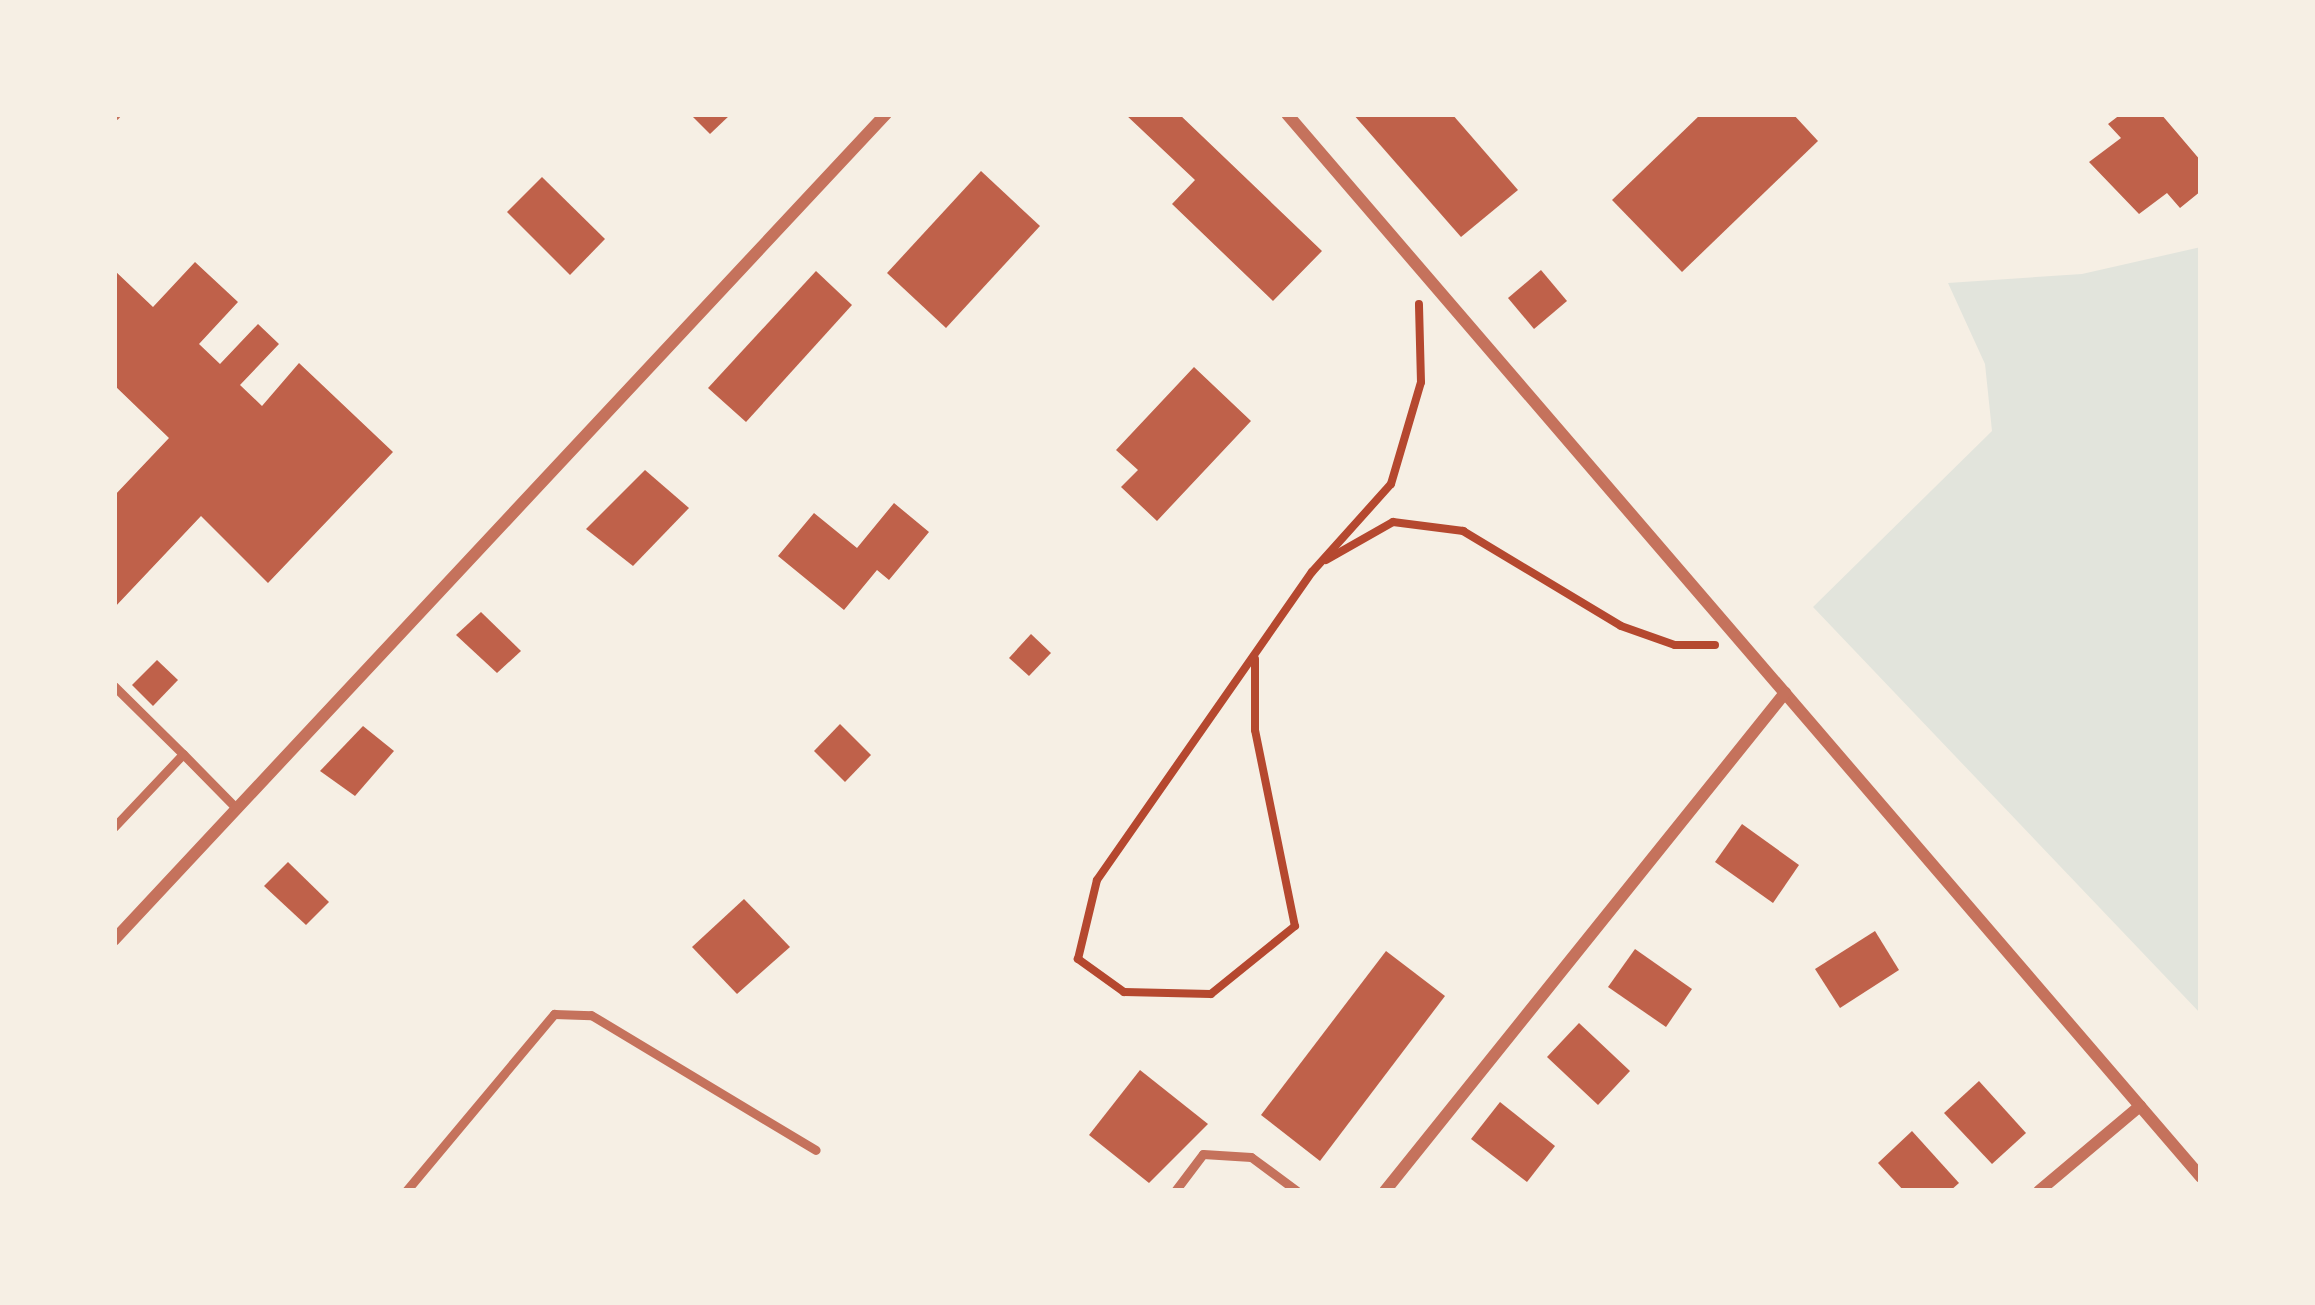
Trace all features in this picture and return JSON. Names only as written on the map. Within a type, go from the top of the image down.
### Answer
[{"type":"street","points":[[114,940],[886,114]]},
{"type":"street","points":[[1287,114],[2201,1177]]},
{"type":"street","points":[[1385,1191],[1785,693]]},
{"type":"street","points":[[2039,1191],[2140,1106]]},
{"type":"lane","points":[[114,686],[237,809]]},
{"type":"lane","points":[[114,827],[183,754]]},
{"type":"lane","points":[[406,1191],[554,1014],[591,1015],[816,1150]]},
{"type":"lane","points":[[1175,1191],[1203,1154],[1251,1157],[1297,1191]]},
{"type":"path","points":[[1255,659],[1255,730],[1295,926],[1211,994],[1124,992],[1078,959],[1097,880],[1319,563],[1391,484],[1421,382],[1418,266]]},
{"type":"path","points":[[1319,563],[1393,522],[1463,531],[1621,626],[1675,645],[1743,644]]},
{"type":"shaded area","points":[[2201,247],[2201,1014],[1813,607],[1992,431],[1985,364],[1948,283],[2082,274]]},
{"type":"building","points":[[690,114],[731,114],[710,134]]},
{"type":"building","points":[[1125,114],[1179,114],[1322,251],[1273,301],[1172,204],[1195,180]]},
{"type":"building","points":[[1353,114],[1452,114],[1518,190],[1461,237]]},
{"type":"building","points":[[1701,114],[1793,114],[1818,141],[1682,272],[1612,200]]},
{"type":"building","points":[[2121,114],[2161,114],[2201,161],[2201,191],[2180,208],[2167,193],[2139,214],[2089,162],[2121,138],[2108,124]]},
{"type":"building","points":[[981,171],[1040,226],[946,328],[887,273]]},
{"type":"building","points":[[542,177],[605,239],[570,275],[507,212]]},
{"type":"building","points":[[195,262],[238,302],[199,344],[220,364],[258,324],[279,344],[240,385],[262,406],[299,363],[393,452],[268,583],[201,516],[114,608],[114,496],[169,438],[114,385],[114,270],[153,307]]},
{"type":"building","points":[[1541,270],[1567,301],[1534,329],[1508,298]]},
{"type":"building","points":[[816,271],[852,305],[746,422],[708,388]]},
{"type":"building","points":[[1194,367],[1251,421],[1157,521],[1121,487],[1138,470],[1116,450]]},
{"type":"building","points":[[645,470],[689,508],[633,566],[586,529]]},
{"type":"building","points":[[894,503],[929,532],[889,580],[877,570],[844,610],[778,556],[814,513],[857,548]]},
{"type":"building","points":[[481,612],[521,651],[497,673],[456,635]]},
{"type":"building","points":[[1031,634],[1051,653],[1029,676],[1009,658]]},
{"type":"building","points":[[157,660],[178,680],[153,706],[132,685]]},
{"type":"building","points":[[840,724],[871,755],[845,782],[814,751]]},
{"type":"building","points":[[363,726],[394,751],[355,796],[320,771]]},
{"type":"building","points":[[1742,824],[1799,865],[1773,903],[1715,862]]},
{"type":"building","points":[[288,862],[329,902],[306,925],[264,886]]},
{"type":"building","points":[[744,899],[790,947],[737,994],[692,947]]},
{"type":"building","points":[[1875,931],[1899,970],[1840,1008],[1815,969]]},
{"type":"building","points":[[1635,949],[1692,989],[1666,1027],[1608,987]]},
{"type":"building","points":[[1386,951],[1445,996],[1320,1161],[1261,1115]]},
{"type":"building","points":[[1579,1023],[1630,1071],[1598,1105],[1547,1057]]},
{"type":"building","points":[[1140,1070],[1208,1124],[1149,1183],[1089,1135]]},
{"type":"building","points":[[1979,1081],[2026,1133],[1992,1164],[1944,1113]]},
{"type":"building","points":[[1500,1102],[1555,1146],[1527,1182],[1471,1139]]},
{"type":"building","points":[[1912,1131],[1959,1183],[1950,1191],[1904,1191],[1878,1163]]}]
